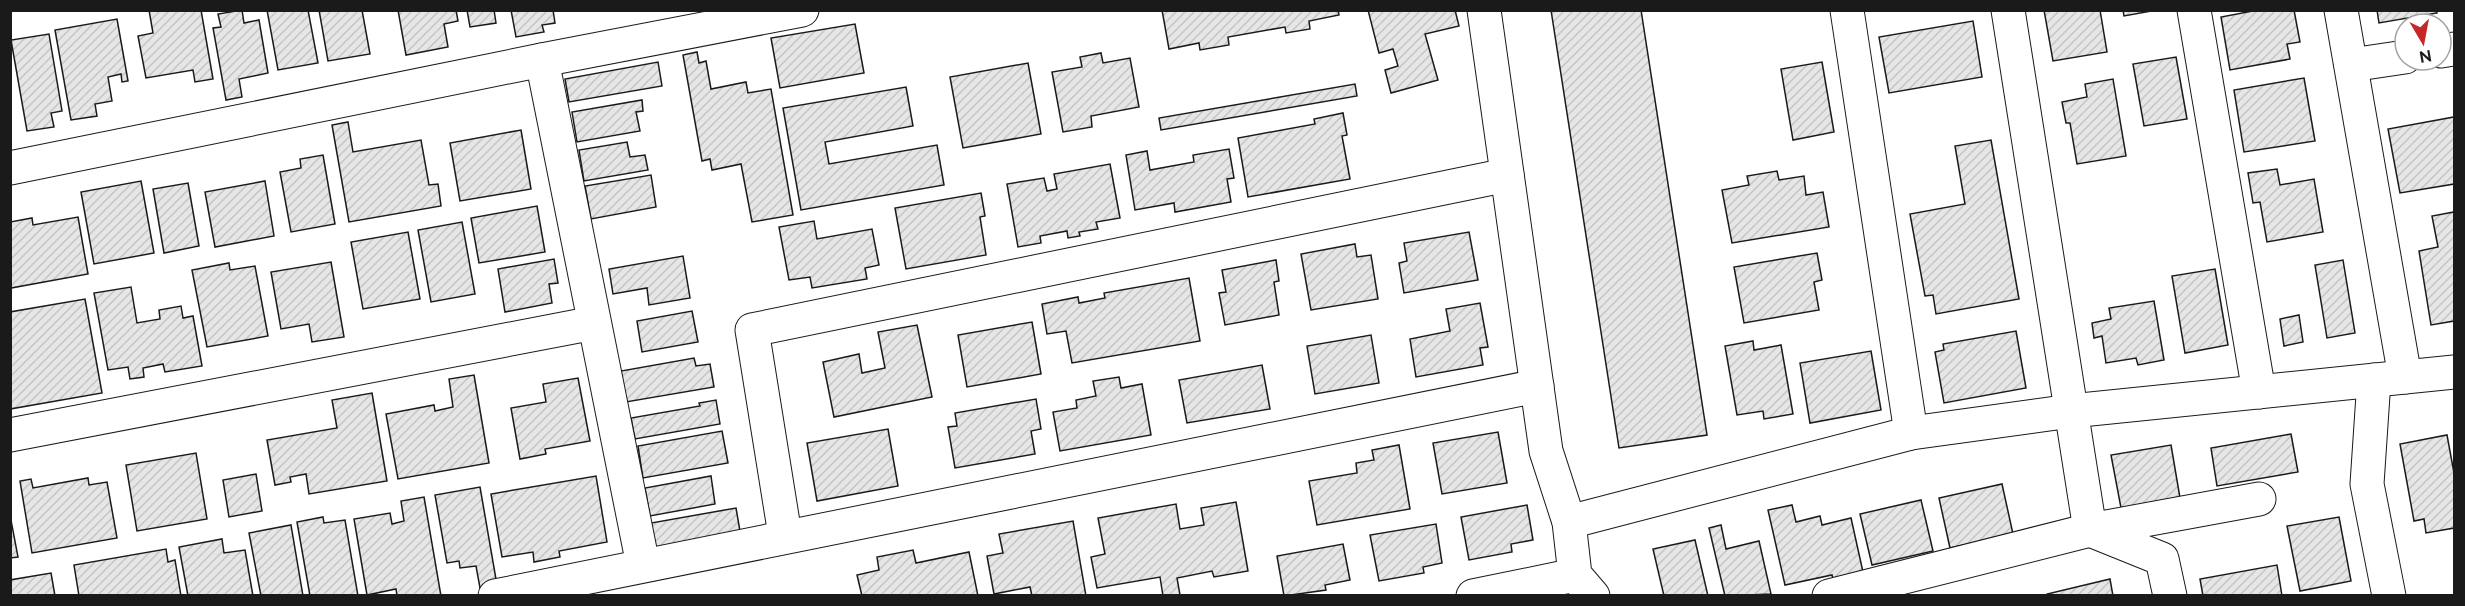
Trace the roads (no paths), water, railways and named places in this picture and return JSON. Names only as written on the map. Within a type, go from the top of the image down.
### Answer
[{"type":"street","points":[[10,168],[542,60],[683,22],[802,10]]},
{"type":"street","points":[[1473,596],[1584,585],[1569,522],[1546,451],[1484,10]]},
{"type":"street","points":[[1847,10],[1911,433]]},
{"type":"street","points":[[2008,10],[2090,530]]},
{"type":"street","points":[[2194,10],[2259,392]]},
{"type":"street","points":[[2342,10],[2351,65],[2390,379],[2367,484],[2389,596]]},
{"type":"street","points":[[2351,65],[2393,59]]},
{"type":"street","points":[[542,60],[643,565]]},
{"type":"street","points":[[785,535],[752,330],[1508,174]]},
{"type":"street","points":[[10,435],[594,323]]},
{"type":"street","points":[[1569,522],[1911,433],[2071,411],[2454,372]]},
{"type":"street","points":[[495,596],[785,535],[1537,386]]},
{"type":"street","points":[[1829,596],[1943,582],[2090,530],[2259,500]]},
{"type":"street","points":[[2090,530],[2162,559],[2170,596]]}]
